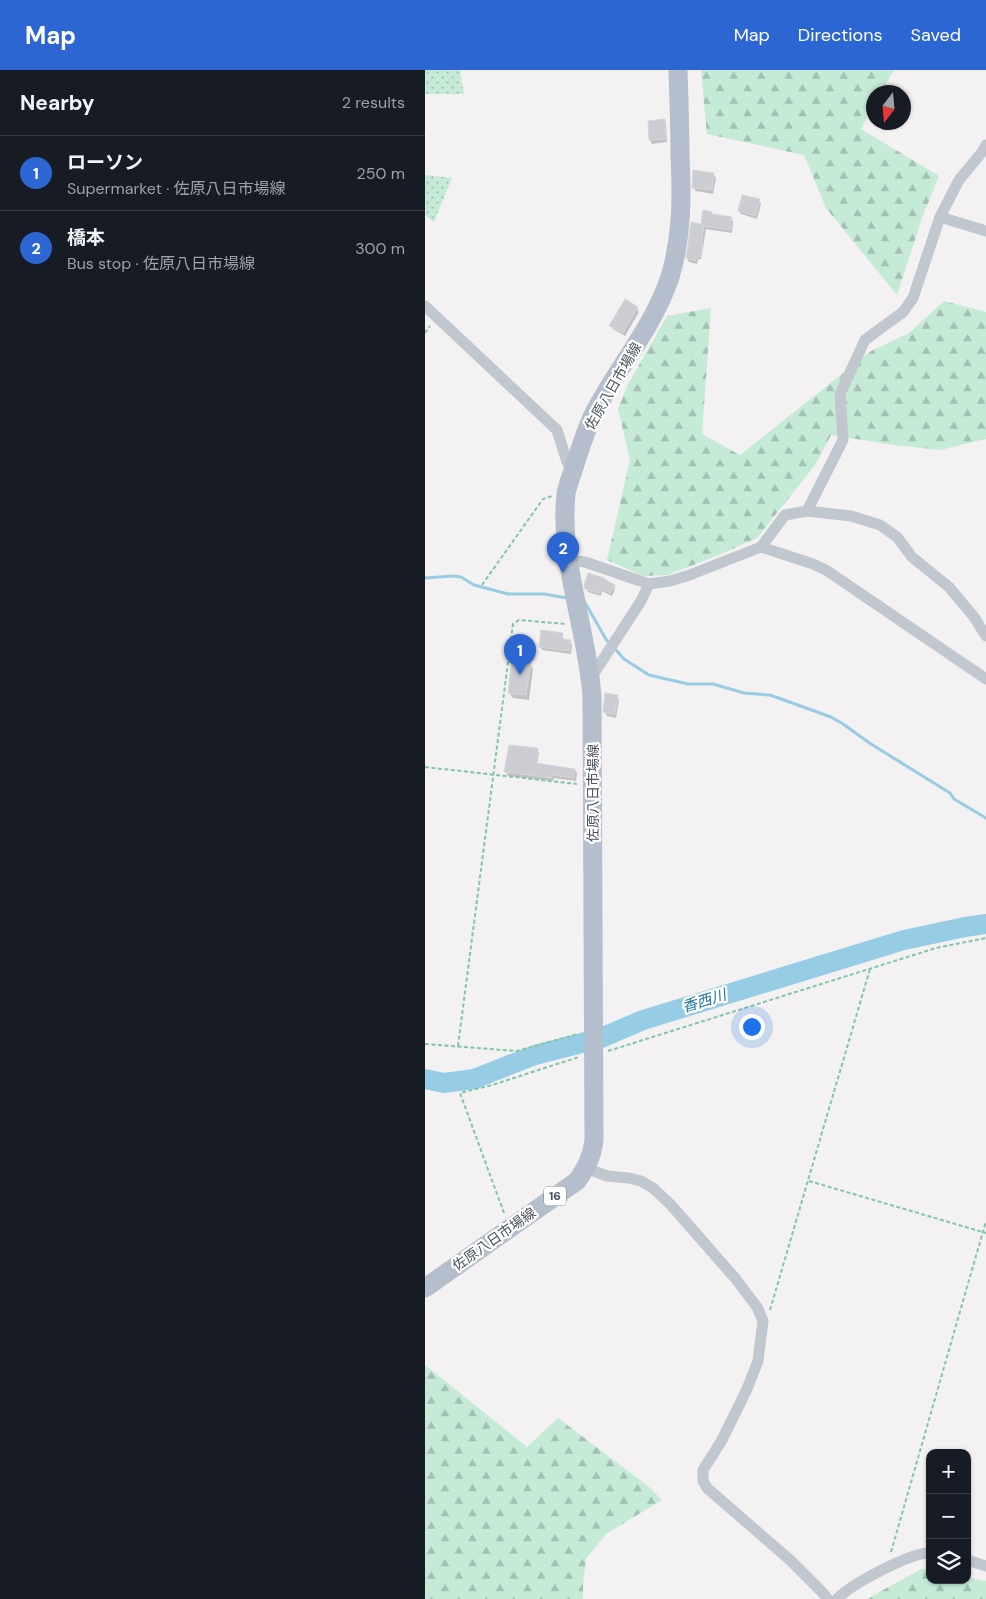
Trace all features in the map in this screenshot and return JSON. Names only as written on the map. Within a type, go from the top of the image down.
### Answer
[{"type":"main road","name":"佐原八日市場線","points":[[425,1288],[577,1181],[586,1168],[592,1154],[594,1140],[591,678],[569,560],[566,527],[567,493],[583,439],[593,415],[649,325],[670,277],[679,238],[682,206],[678,70]]},
{"type":"street","points":[[807,511],[843,440],[840,394],[865,340],[903,312],[913,298],[940,217],[959,180],[986,145]]},
{"type":"street","points":[[940,217],[986,231]]},
{"type":"street","points":[[425,306],[557,430],[567,462],[573,470]]},
{"type":"street","points":[[569,560],[585,562],[649,584],[670,581],[761,547],[785,515],[807,511],[851,516],[880,525],[897,537],[912,557],[949,588],[974,617],[986,636]]},
{"type":"street","points":[[761,547],[826,570],[986,679]]},
{"type":"street","points":[[591,678],[641,601],[649,584]]},
{"type":"street","points":[[586,1168],[607,1176],[641,1181],[653,1188],[671,1205],[735,1278],[757,1307],[763,1322],[758,1361],[747,1389],[722,1440],[703,1470],[703,1481],[707,1488],[790,1560],[828,1599]]},
{"type":"street","points":[[837,1599],[844,1591],[856,1584],[911,1557],[926,1553]]},
{"type":"street","points":[[971,1561],[986,1566]]},
{"type":"path","points":[[482,585],[543,499],[567,493]]},
{"type":"path","points":[[459,1046],[513,624],[519,620],[582,625]]},
{"type":"path","points":[[425,767],[593,786]]},
{"type":"path","points":[[425,1044],[517,1051],[593,1043],[870,969],[936,948],[986,938]]},
{"type":"path","points":[[763,1322],[770,1312],[870,969]]},
{"type":"path","points":[[509,1229],[460,1093],[492,1085],[577,1057],[593,1043]]},
{"type":"path","points":[[809,1182],[984,1232]]},
{"type":"path","points":[[886,1569],[986,1221]]},
{"type":"green space","points":[[425,70],[460,70],[464,94],[425,94]]},
{"type":"green space","points":[[701,70],[894,70],[885,85],[866,85],[866,119],[861,129],[939,176],[922,218],[897,295],[826,208],[804,155],[707,134]]},
{"type":"green space","points":[[425,175],[452,178],[434,222],[425,215]]},
{"type":"green space","points":[[944,301],[986,312],[986,439],[940,450],[831,435],[815,465],[757,538],[667,575],[643,576],[607,560],[630,460],[618,409],[627,386],[667,316],[711,308],[702,434],[740,455],[871,351],[909,333]]},
{"type":"green space","points":[[425,1365],[527,1447],[558,1418],[649,1487],[662,1500],[606,1534],[586,1559],[583,1599],[425,1599]]},
{"type":"green space","points":[[921,1569],[926,1570],[926,1584],[971,1584],[971,1578],[986,1581],[986,1599],[867,1599]]},
{"type":"building","points":[[665,119],[666,139],[649,140],[648,121]]},
{"type":"building","points":[[693,170],[714,173],[712,190],[692,188]]},
{"type":"building","points":[[742,195],[760,199],[756,216],[738,211]]},
{"type":"building","points":[[703,210],[712,212],[712,214],[732,217],[730,230],[704,226],[701,246],[703,247],[700,257],[697,256],[695,261],[686,258],[691,222],[701,224]]},
{"type":"building","points":[[625,299],[638,307],[623,333],[609,326]]},
{"type":"building","points":[[588,573],[604,578],[615,585],[610,593],[601,588],[599,593],[585,589],[584,585]]},
{"type":"building","points":[[541,630],[563,633],[562,639],[571,640],[569,651],[539,647]]},
{"type":"building","points":[[512,659],[531,662],[526,695],[508,693]]},
{"type":"building","points":[[605,693],[618,695],[615,714],[603,712]]},
{"type":"building","points":[[509,745],[538,748],[536,763],[575,769],[574,778],[552,775],[552,778],[504,772]]},
{"type":"waterway","points":[[425,578],[461,577],[474,585],[508,594],[544,594],[567,598]]},
{"type":"waterway","points":[[584,601],[607,641]]},
{"type":"waterway","points":[[616,650],[624,659],[649,675],[688,684],[713,684],[744,693],[770,695],[831,717],[950,793],[954,799],[986,818]]},
{"type":"waterway","name":"香西川","points":[[425,1079],[444,1083],[474,1079],[535,1055],[601,1038],[643,1020],[904,940],[986,924]]},
{"type":"place","name":"橋本","points":[[563,573]]},
{"type":"place","name":"ローソン","points":[[520,675]]}]
